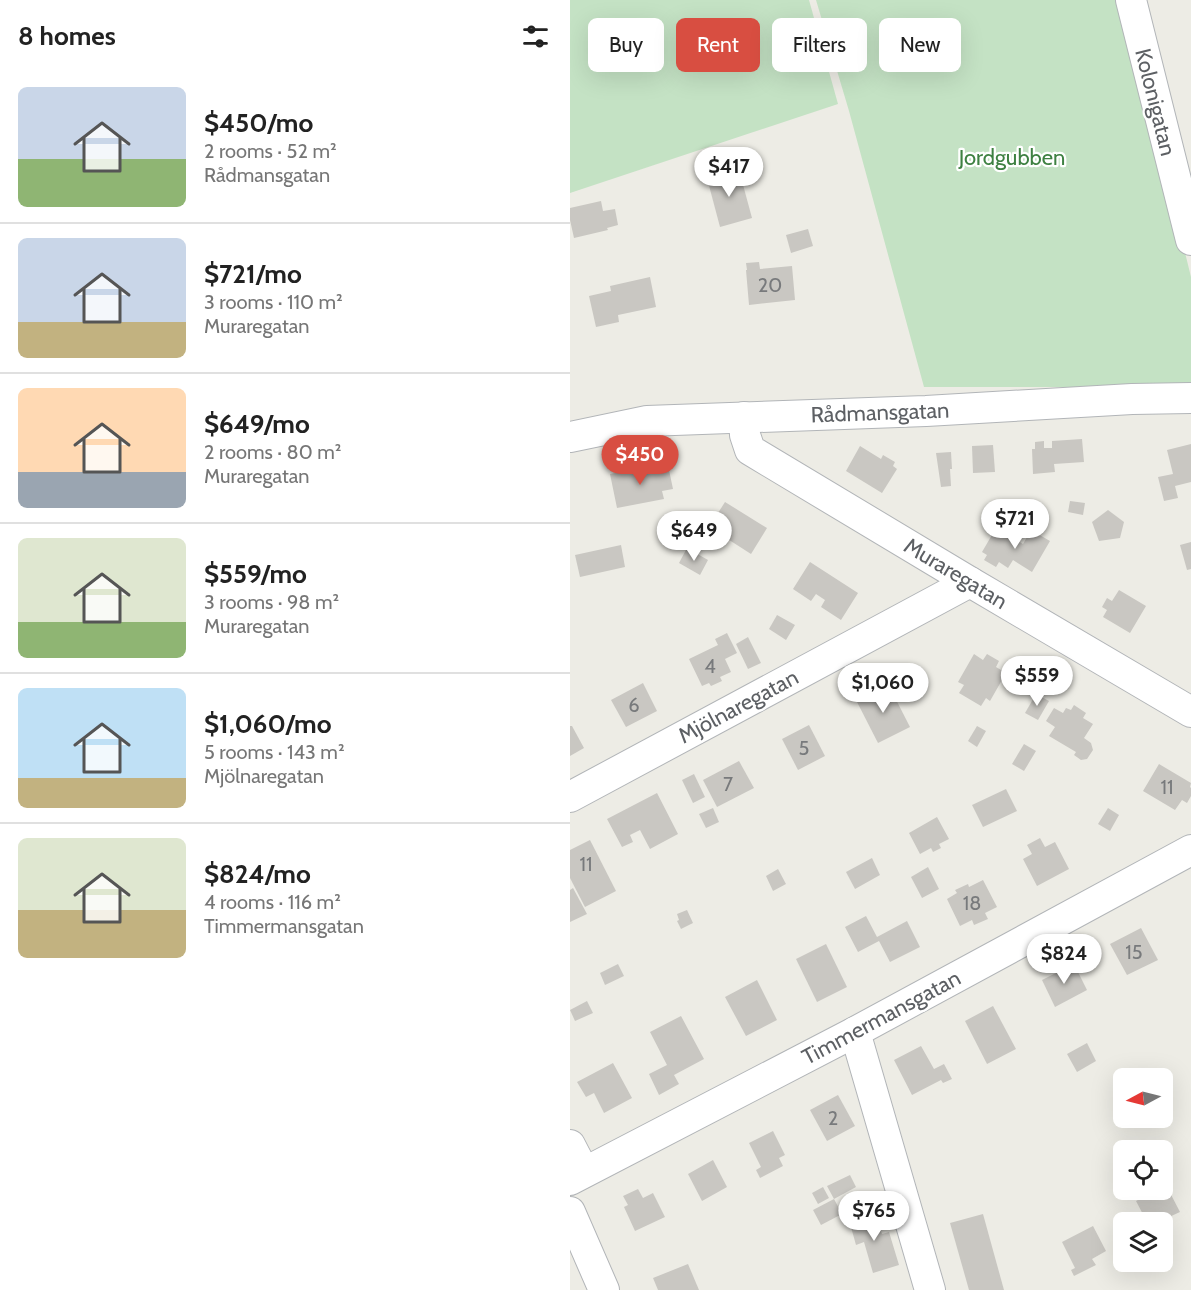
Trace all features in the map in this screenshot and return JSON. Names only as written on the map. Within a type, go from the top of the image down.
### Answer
[{"type":"street","name":"Kolonigatan","points":[[1131,0],[1191,240]]},
{"type":"street","name":"Rådmansgatan","points":[[570,437],[647,421],[1191,398]]},
{"type":"street","name":"Muraregatan","points":[[744,417],[745,435],[750,450],[1191,712]]},
{"type":"street","name":"Mjölnaregatan","points":[[570,796],[970,582]]},
{"type":"street","name":"Timmermansgatan","points":[[577,1176],[855,1032],[1191,850]]},
{"type":"street","points":[[855,1032],[930,1290]]},
{"type":"street","points":[[570,1145],[577,1176]]},
{"type":"street","points":[[570,1212],[604,1290]]},
{"type":"green space","points":[[570,0],[809,0],[814,18],[772,18],[772,72],[829,72],[838,104],[570,193]]},
{"type":"green space","name":"Jordgubben","points":[[816,0],[1123,0],[1191,277],[1191,384],[1105,387],[924,387],[837,72],[867,72],[867,18],[821,18]]},
{"type":"building","points":[[739,170],[752,218],[720,227],[707,178]]},
{"type":"building","points":[[601,201],[603,211],[615,209],[618,225],[607,228],[608,230],[574,238],[570,208]]},
{"type":"building","points":[[808,229],[813,246],[791,253],[786,235]]},
{"type":"building","points":[[759,262],[760,269],[792,266],[795,300],[749,305],[746,263]]},
{"type":"building","points":[[650,277],[656,307],[618,315],[619,322],[596,327],[589,296],[611,291],[610,286]]},
{"type":"building","points":[[1082,439],[1084,462],[1054,464],[1055,472],[1033,474],[1032,449],[1035,449],[1035,442],[1044,441],[1044,448],[1052,448],[1052,441]]},
{"type":"building","points":[[1191,444],[1191,482],[1175,486],[1178,498],[1164,501],[1158,477],[1173,474],[1167,450]]},
{"type":"building","points":[[993,445],[995,472],[973,473],[972,446]]},
{"type":"building","points":[[860,446],[881,459],[883,455],[895,462],[893,466],[897,469],[882,493],[846,471]]},
{"type":"building","points":[[951,452],[951,486],[941,487],[936,453]]},
{"type":"building","points":[[657,465],[659,472],[669,470],[673,489],[662,491],[664,499],[617,508],[610,474]]},
{"type":"building","points":[[1070,501],[1085,503],[1083,515],[1068,512]]},
{"type":"building","points":[[725,502],[767,528],[751,554],[709,527]]},
{"type":"building","points":[[1108,510],[1124,522],[1120,538],[1099,541],[1092,522]]},
{"type":"building","points":[[996,528],[1023,544],[1031,530],[1050,541],[1032,572],[1013,560],[1008,568],[999,562],[996,567],[984,560],[987,555],[982,552]]},
{"type":"building","points":[[1191,542],[1191,569],[1187,570],[1180,545]]},
{"type":"building","points":[[621,545],[625,567],[580,577],[575,555]]},
{"type":"building","points":[[687,548],[708,560],[700,575],[679,563]]},
{"type":"building","points":[[810,562],[858,593],[841,620],[821,607],[825,600],[816,594],[811,601],[793,589]]},
{"type":"building","points":[[1119,590],[1146,606],[1130,633],[1103,617],[1107,610],[1102,607],[1107,598],[1112,601]]},
{"type":"building","points":[[777,615],[795,625],[786,640],[769,629]]},
{"type":"building","points":[[727,633],[737,653],[725,659],[731,672],[720,677],[722,681],[711,686],[709,683],[702,686],[689,659],[718,645],[715,639]]},
{"type":"building","points":[[748,637],[761,663],[748,669],[736,644]]},
{"type":"building","points":[[974,654],[983,660],[987,654],[999,661],[996,667],[1006,673],[990,701],[986,698],[981,706],[959,693],[964,685],[958,682]]},
{"type":"building","points":[[643,683],[657,711],[626,727],[611,700]]},
{"type":"building","points":[[888,684],[910,727],[878,743],[856,700]]},
{"type":"building","points":[[1036,694],[1049,701],[1038,720],[1025,713]]},
{"type":"building","points":[[1074,705],[1086,713],[1083,718],[1093,724],[1084,738],[1091,743],[1093,750],[1087,759],[1081,760],[1074,755],[1076,752],[1049,736],[1055,727],[1046,721],[1054,708],[1063,713],[1066,708],[1071,710]]},
{"type":"building","points":[[809,725],[825,756],[798,770],[782,739]]},
{"type":"building","points":[[570,726],[584,748],[570,756]]},
{"type":"building","points":[[977,726],[986,731],[977,747],[968,741]]},
{"type":"building","points":[[1024,744],[1036,751],[1024,771],[1012,764]]},
{"type":"building","points":[[739,761],[754,788],[717,807],[703,780]]},
{"type":"building","points":[[1159,764],[1191,783],[1191,796],[1187,803],[1182,800],[1175,810],[1143,791]]},
{"type":"building","points":[[694,774],[705,797],[693,803],[682,780]]},
{"type":"building","points":[[1006,789],[1017,811],[983,827],[972,805]]},
{"type":"building","points":[[657,793],[678,834],[650,849],[640,830],[630,835],[633,842],[622,847],[607,819]]},
{"type":"building","points":[[713,808],[719,822],[706,828],[699,814]]},
{"type":"building","points":[[1108,808],[1119,815],[1110,831],[1098,824]]},
{"type":"building","points":[[937,817],[949,839],[939,844],[941,848],[933,852],[931,848],[920,854],[909,833]]},
{"type":"building","points":[[1040,838],[1045,847],[1055,842],[1069,869],[1037,886],[1023,859],[1032,854],[1027,845]]},
{"type":"building","points":[[590,840],[616,891],[585,907],[570,878],[570,850]]},
{"type":"building","points":[[872,858],[880,875],[855,889],[846,872]]},
{"type":"building","points":[[928,867],[939,889],[922,898],[911,877]]},
{"type":"building","points":[[778,869],[786,884],[773,891],[766,876]]},
{"type":"building","points":[[983,880],[997,907],[985,913],[988,919],[974,925],[972,920],[960,926],[947,899],[957,893],[955,890],[968,884],[969,887]]},
{"type":"building","points":[[573,888],[587,914],[570,922],[570,890]]},
{"type":"building","points":[[687,910],[693,923],[681,929],[677,921],[679,920],[677,914]]},
{"type":"building","points":[[866,916],[877,937],[907,921],[920,947],[890,962],[879,941],[858,952],[845,927]]},
{"type":"building","points":[[1141,928],[1158,960],[1127,975],[1110,944]]},
{"type":"building","points":[[826,944],[847,987],[817,1002],[796,959]]},
{"type":"building","points":[[618,964],[624,976],[605,985],[600,973]]},
{"type":"building","points":[[1074,964],[1087,990],[1055,1007],[1042,980]]},
{"type":"building","points":[[757,980],[777,1020],[746,1036],[725,997]]},
{"type":"building","points":[[587,1001],[593,1013],[575,1021],[570,1010]]},
{"type":"building","points":[[993,1006],[1016,1049],[987,1064],[965,1021]]},
{"type":"building","points":[[681,1016],[704,1059],[674,1075],[679,1084],[659,1095],[649,1074],[667,1065],[650,1032]]},
{"type":"building","points":[[1087,1043],[1096,1061],[1077,1072],[1067,1054]]},
{"type":"building","points":[[921,1046],[934,1069],[944,1064],[952,1079],[943,1083],[941,1080],[912,1095],[894,1060]]},
{"type":"building","points":[[613,1063],[632,1098],[604,1113],[594,1093],[586,1097],[577,1082]]},
{"type":"building","points":[[838,1095],[855,1126],[827,1141],[810,1110]]},
{"type":"building","points":[[773,1131],[785,1155],[779,1158],[783,1166],[760,1178],[756,1170],[761,1167],[749,1143]]},
{"type":"building","points":[[713,1160],[727,1187],[702,1201],[688,1174]]},
{"type":"building","points":[[850,1175],[856,1187],[834,1199],[827,1186]]},
{"type":"building","points":[[823,1187],[829,1198],[818,1204],[812,1193]]},
{"type":"building","points":[[638,1189],[643,1198],[653,1193],[665,1217],[635,1231],[624,1207],[628,1205],[623,1196]]},
{"type":"building","points":[[1173,1198],[1180,1212],[1173,1215],[1173,1212],[1142,1212],[1136,1201]]},
{"type":"building","points":[[834,1199],[842,1214],[821,1225],[813,1210]]},
{"type":"building","points":[[875,1212],[882,1234],[889,1232],[899,1265],[873,1273],[864,1242],[856,1245],[849,1220]]},
{"type":"building","points":[[983,1214],[1004,1290],[969,1290],[950,1223]]},
{"type":"building","points":[[1093,1226],[1106,1251],[1092,1259],[1096,1265],[1074,1276],[1071,1270],[1075,1268],[1062,1242]]},
{"type":"building","points":[[688,1264],[699,1290],[658,1290],[653,1278]]}]
